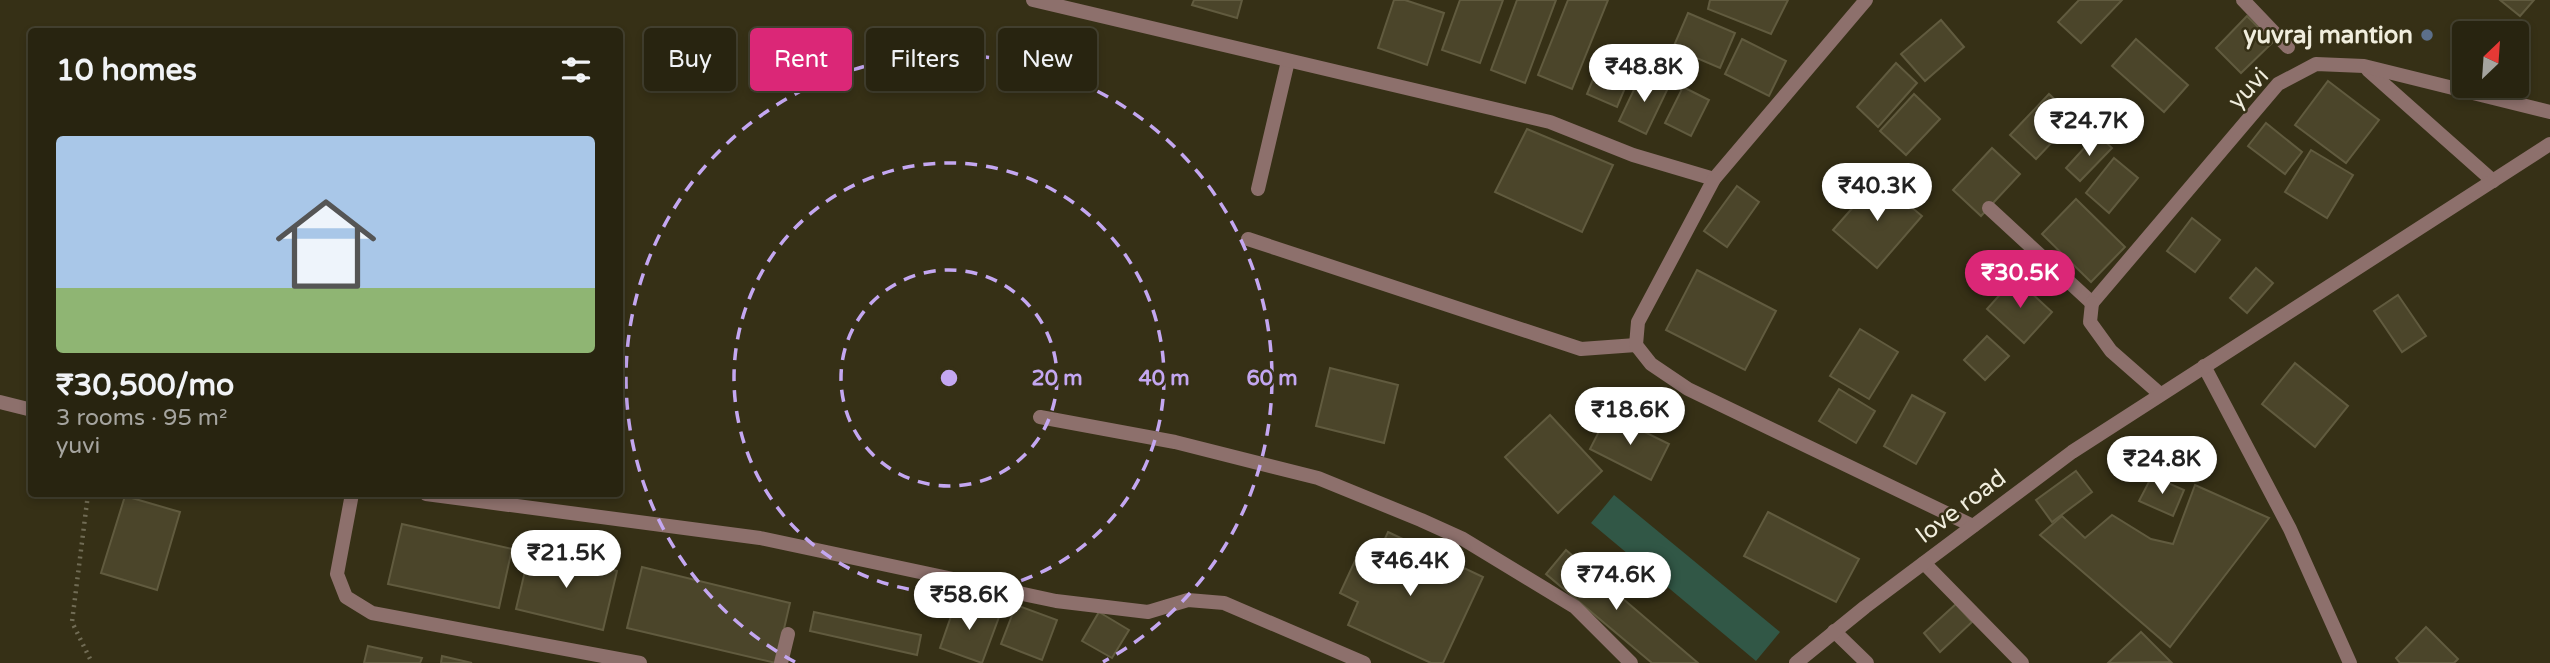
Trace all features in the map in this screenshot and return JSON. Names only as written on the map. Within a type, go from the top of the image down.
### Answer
[{"type":"street","points":[[1033,0],[1550,122],[1633,155],[1714,179]]},
{"type":"street","points":[[2244,0],[2288,47]]},
{"type":"street","points":[[1864,1],[1714,179],[1638,321],[1636,345],[1651,365],[1688,389],[1973,526]]},
{"type":"street","points":[[1258,189],[1288,61]]},
{"type":"street","name":"yuvi","points":[[2092,303],[2278,84],[2316,64],[2364,66],[2550,112]]},
{"type":"street","points":[[2364,66],[2493,181]]},
{"type":"street","name":"love road","points":[[1796,663],[1834,631],[2072,452],[2550,144]]},
{"type":"street","points":[[1989,208],[2092,303],[2090,322],[2111,351],[2160,394]]},
{"type":"street","points":[[1248,239],[1581,349],[1636,345]]},
{"type":"street","points":[[2204,366],[2290,529],[2350,663]]},
{"type":"street","points":[[0,402],[28,409]]},
{"type":"street","points":[[1040,417],[1175,442],[1318,478],[1421,520],[1463,539],[1575,607],[1631,663]]},
{"type":"street","points":[[351,497],[337,574],[346,597],[372,613],[640,663]]},
{"type":"street","points":[[449,497],[760,538],[1056,601],[1148,612],[1188,600],[1224,603],[1364,663]]},
{"type":"street","points":[[1924,563],[2022,663]]},
{"type":"street","points":[[1834,631],[1867,663]]},
{"type":"street","points":[[781,663],[788,634]]},
{"type":"path","points":[[88,497],[72,622],[92,663]]},
{"type":"green space","points":[[1614,495],[1780,632],[1756,661],[1591,523]]},
{"type":"building","points":[[1194,0],[1242,0],[1237,18],[1192,5]]},
{"type":"building","points":[[1394,0],[1405,0],[1444,13],[1427,65],[1378,48]]},
{"type":"building","points":[[1460,0],[1503,0],[1480,63],[1442,50]]},
{"type":"building","points":[[1517,0],[1556,0],[1525,83],[1491,70]]},
{"type":"building","points":[[1568,0],[1608,0],[1572,89],[1538,75]]},
{"type":"building","points":[[1710,0],[1788,0],[1771,34],[1708,9]]},
{"type":"building","points":[[2079,0],[2122,0],[2081,43],[2058,22]]},
{"type":"building","points":[[2500,0],[2534,0],[2520,16]]},
{"type":"building","points":[[1688,13],[1735,33],[1720,68],[1673,48]]},
{"type":"building","points":[[2247,16],[2273,42],[2241,73],[2216,48]]},
{"type":"building","points":[[1941,20],[1964,47],[1925,81],[1901,54]]},
{"type":"building","points":[[1742,39],[1786,61],[1769,96],[1725,74]]},
{"type":"building","points":[[2136,39],[2188,85],[2164,112],[2112,66]]},
{"type":"building","points":[[1896,63],[1917,83],[1878,127],[1857,107]]},
{"type":"building","points":[[1598,67],[1628,81],[1617,107],[1587,94]]},
{"type":"building","points":[[1641,75],[1668,88],[1646,134],[1619,121]]},
{"type":"building","points":[[2328,81],[2379,120],[2346,163],[2295,125]]},
{"type":"building","points":[[1683,87],[1709,100],[1691,136],[1665,123]]},
{"type":"building","points":[[1914,94],[1940,119],[1906,155],[1880,131]]},
{"type":"building","points":[[2049,94],[2075,118],[2036,159],[2010,135]]},
{"type":"building","points":[[2266,123],[2302,152],[2285,174],[2248,146]]},
{"type":"building","points":[[1527,129],[1613,165],[1582,232],[1495,192]]},
{"type":"building","points":[[2097,134],[2112,148],[2080,181],[2066,168]]},
{"type":"building","points":[[1992,148],[2020,174],[1981,216],[1953,190]]},
{"type":"building","points":[[2311,150],[2353,175],[2327,218],[2285,192]]},
{"type":"building","points":[[2114,158],[2138,178],[2109,213],[2086,193]]},
{"type":"building","points":[[1878,179],[1922,216],[1877,268],[1833,230]]},
{"type":"building","points":[[1737,186],[1759,202],[1727,247],[1704,231]]},
{"type":"building","points":[[2076,199],[2125,247],[2091,282],[2042,234]]},
{"type":"building","points":[[2192,218],[2220,240],[2195,272],[2167,251]]},
{"type":"building","points":[[2256,268],[2273,283],[2247,313],[2230,298]]},
{"type":"building","points":[[1697,270],[1776,311],[1745,370],[1666,330]]},
{"type":"building","points":[[2015,278],[2052,312],[2024,343],[1987,309]]},
{"type":"building","points":[[2398,295],[2426,336],[2402,352],[2374,311]]},
{"type":"building","points":[[1860,329],[1898,352],[1869,399],[1830,376]]},
{"type":"building","points":[[1987,336],[2009,356],[1985,380],[1964,360]]},
{"type":"building","points":[[2295,363],[2348,406],[2315,447],[2262,404]]},
{"type":"building","points":[[1330,368],[1398,385],[1384,443],[1316,426]]},
{"type":"building","points":[[1839,389],[1875,411],[1856,443],[1819,421]]},
{"type":"building","points":[[1912,395],[1945,413],[1916,464],[1884,446]]},
{"type":"building","points":[[1608,414],[1669,444],[1651,480],[1590,449]]},
{"type":"building","points":[[1550,415],[1602,471],[1558,513],[1505,457]]},
{"type":"building","points":[[2076,471],[2092,492],[2052,522],[2036,500]]},
{"type":"building","points":[[2152,476],[2184,490],[2173,516],[2139,501]]},
{"type":"building","points":[[2195,485],[2269,518],[2170,647],[2040,535],[2062,516],[2085,538],[2112,515],[2151,539],[2173,544]]},
{"type":"building","points":[[125,497],[180,512],[157,590],[101,573]]},
{"type":"building","points":[[1768,512],[1859,559],[1836,602],[1744,556]]},
{"type":"building","points":[[402,524],[512,549],[499,608],[388,584]]},
{"type":"building","points":[[1388,532],[1483,577],[1443,663],[1431,663],[1348,625],[1358,602],[1340,593],[1360,550],[1376,558]]},
{"type":"building","points":[[530,550],[617,571],[603,630],[516,609]]},
{"type":"building","points":[[1566,550],[1698,663],[1652,663],[1546,574]]},
{"type":"building","points":[[642,567],[790,603],[776,663],[627,628]]},
{"type":"building","points":[[956,602],[999,617],[982,663],[940,648]]},
{"type":"building","points":[[1956,604],[1972,622],[1940,652],[1924,633]]},
{"type":"building","points":[[1016,605],[1057,620],[1042,660],[1001,644]]},
{"type":"building","points":[[814,612],[921,635],[917,655],[810,631]]},
{"type":"building","points":[[1099,612],[1129,630],[1112,658],[1082,641]]},
{"type":"building","points":[[2426,627],[2458,659],[2454,663],[2400,663],[2396,658]]},
{"type":"building","points":[[2141,632],[2171,662],[2108,663]]},
{"type":"building","points":[[368,646],[422,658],[420,663],[364,663]]},
{"type":"building","points":[[442,656],[472,663],[441,663]]},
{"type":"place","name":"yuvraj mantion","points":[[2427,35]]}]
